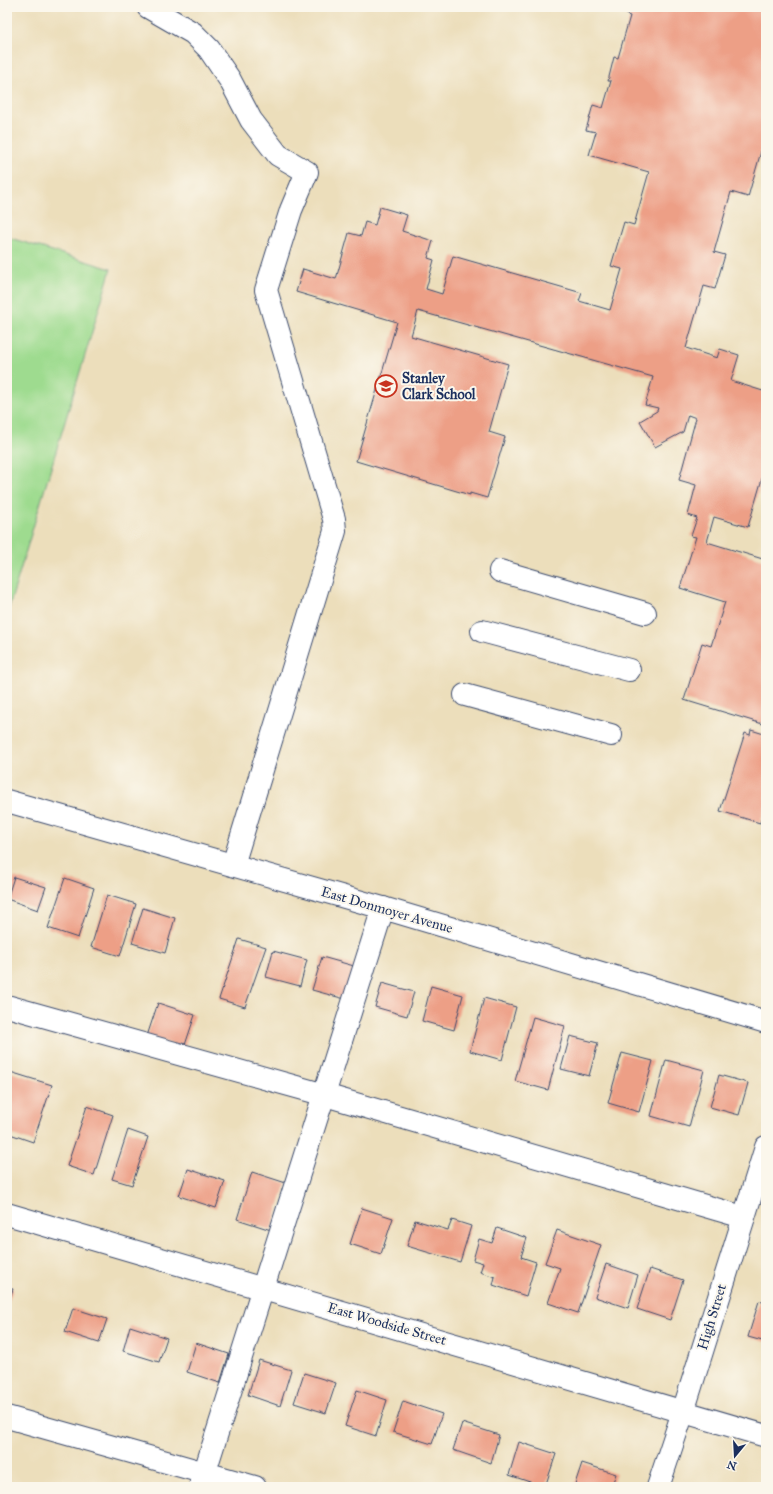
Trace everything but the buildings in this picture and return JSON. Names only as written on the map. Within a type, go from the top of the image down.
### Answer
[{"type":"street","points":[[148,7],[193,33],[209,49],[230,80],[251,120],[278,155],[307,172],[291,210],[266,290],[334,519],[335,531],[233,865]]},
{"type":"street","points":[[500,571],[645,613]]},
{"type":"street","points":[[482,631],[629,670]]},
{"type":"street","points":[[466,694],[611,735]]},
{"type":"street","name":"East Donmoyer Avenue","points":[[7,801],[383,908],[766,1022]]},
{"type":"street","points":[[203,1480],[383,908]]},
{"type":"street","points":[[7,1006],[325,1095],[743,1217]]},
{"type":"street","name":"High Street","points":[[658,1487],[766,1147]]},
{"type":"street","name":"East Woodside Street","points":[[7,1214],[766,1436]]},
{"type":"street","points":[[7,1417],[203,1480],[255,1487]]},
{"type":"green space","points":[[7,237],[111,269],[7,614]]},
{"type":"place","name":"Stanley Clark School","points":[[386,386]]}]
